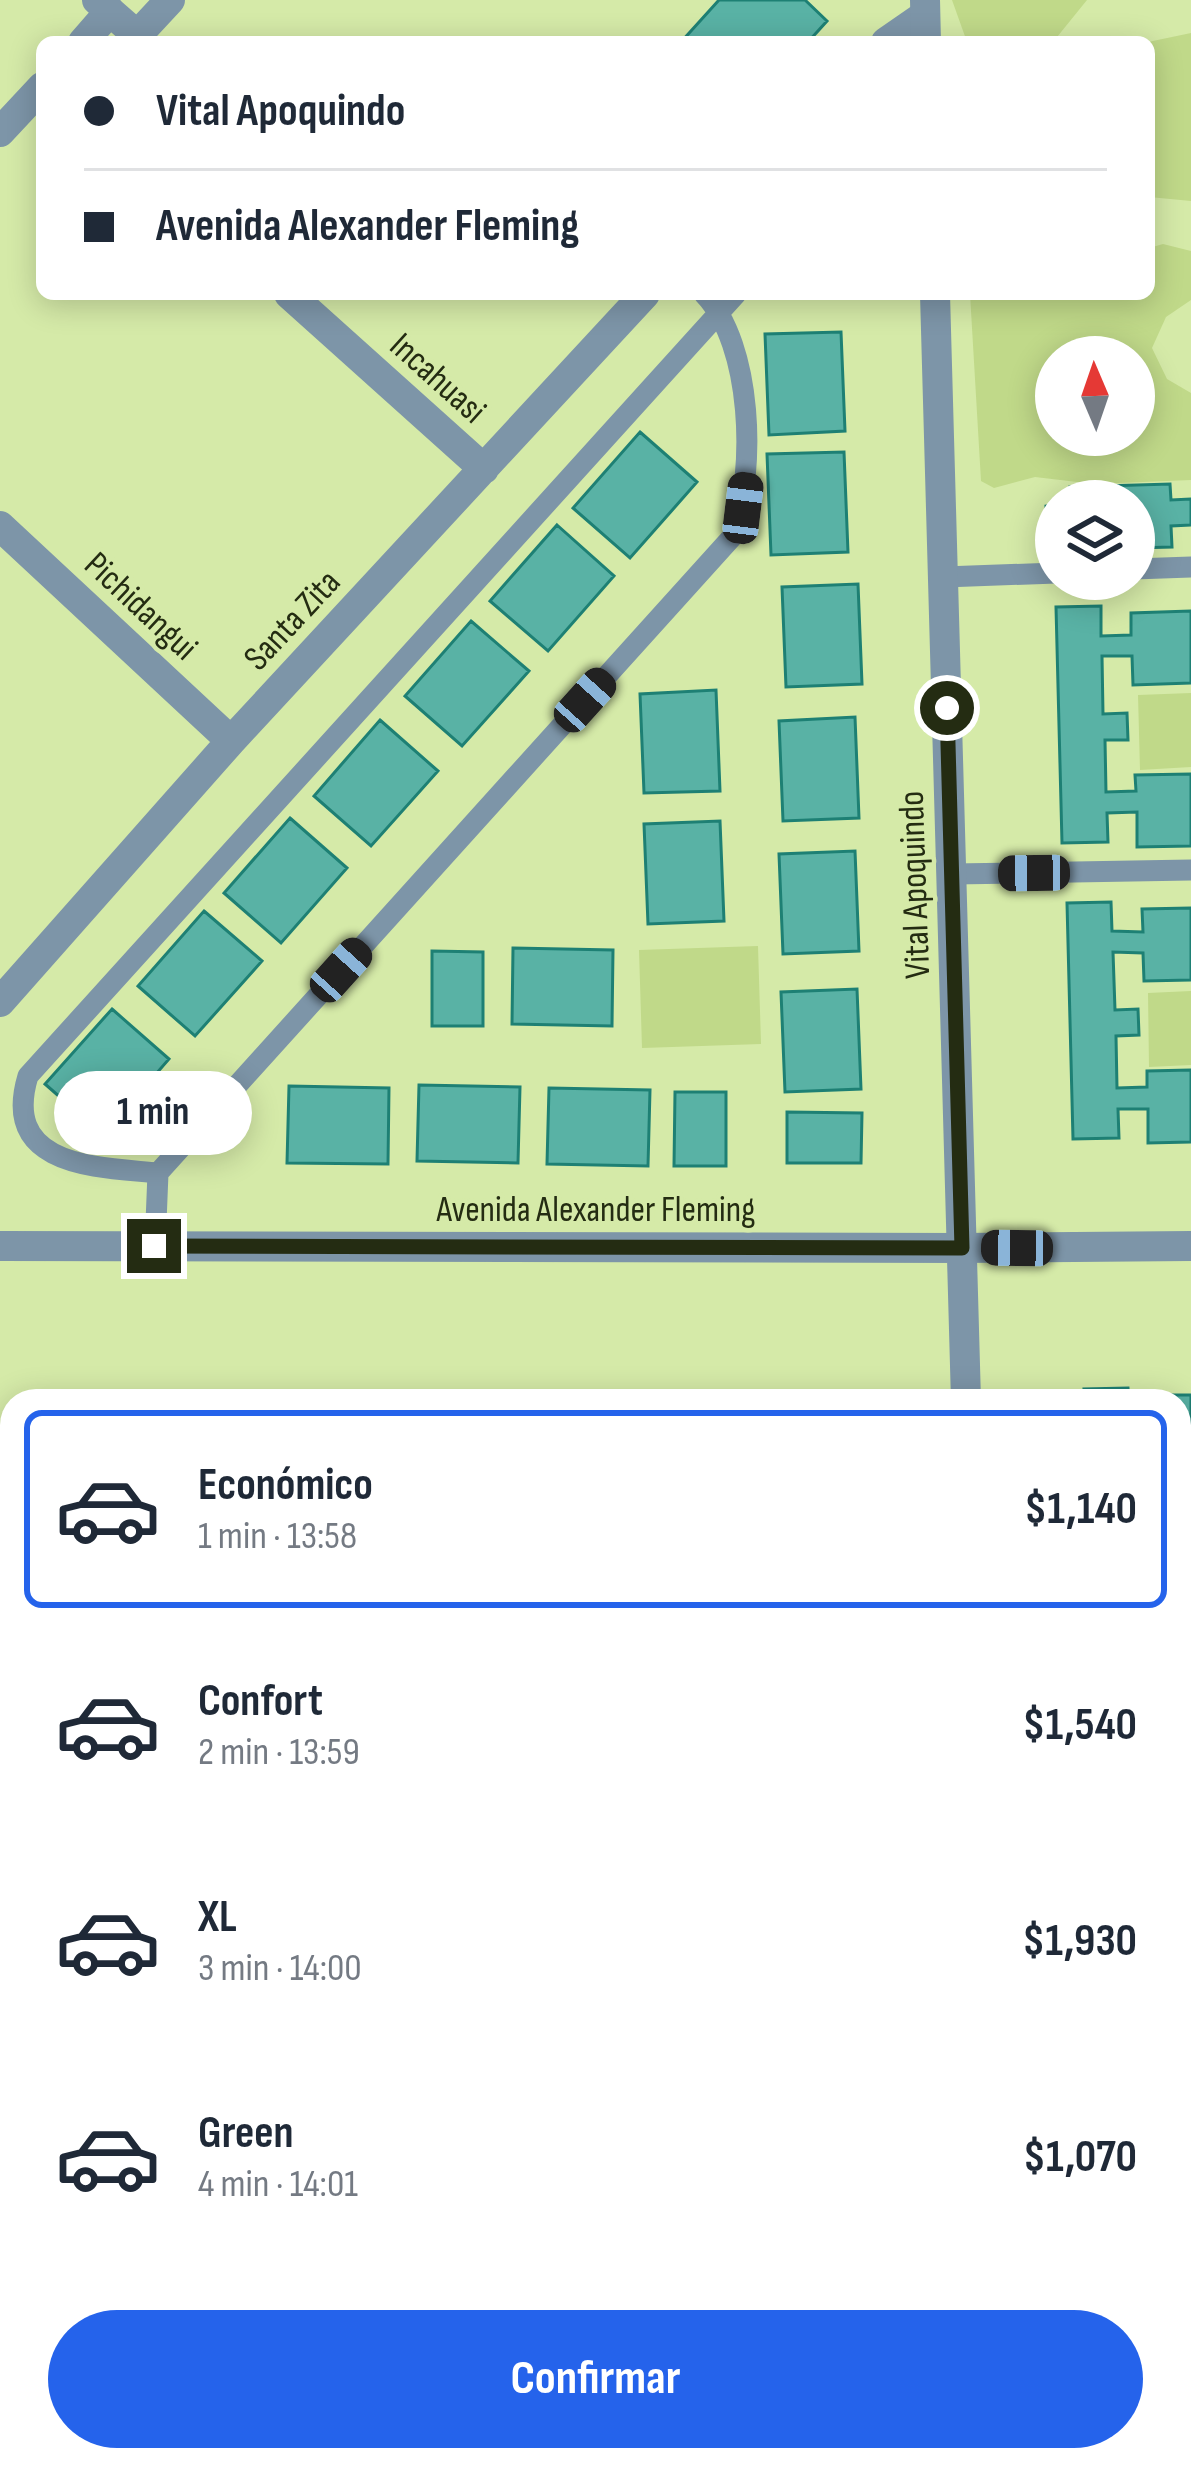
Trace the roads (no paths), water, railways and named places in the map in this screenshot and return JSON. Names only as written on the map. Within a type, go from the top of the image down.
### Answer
[{"type":"street","points":[[137,36],[170,0]]},
{"type":"street","points":[[86,36],[104,6],[131,36]]},
{"type":"street","points":[[893,36],[920,14]]},
{"type":"street","points":[[0,132],[36,93]]},
{"type":"street","name":"Incahuasi","points":[[297,300],[484,470]]},
{"type":"street","name":"Santa Zita","points":[[0,1002],[231,741],[640,300]]},
{"type":"street","name":"Vital Apoquindo","points":[[935,300],[966,1389]]},
{"type":"street","name":"Pichidangui","points":[[0,526],[231,741]]},
{"type":"street","name":"Avenida Alexander Fleming","points":[[0,1246],[1191,1246]]},
{"type":"lane","points":[[158,1173],[66,1162],[38,1150],[21,1124],[18,1108],[28,1076],[719,300]]},
{"type":"lane","points":[[154,1246],[158,1173],[733,536],[748,469],[737,356],[720,300]]},
{"type":"lane","points":[[1155,568],[1191,567]]},
{"type":"lane","points":[[944,577],[1035,574]]},
{"type":"lane","points":[[953,874],[1191,870]]}]
